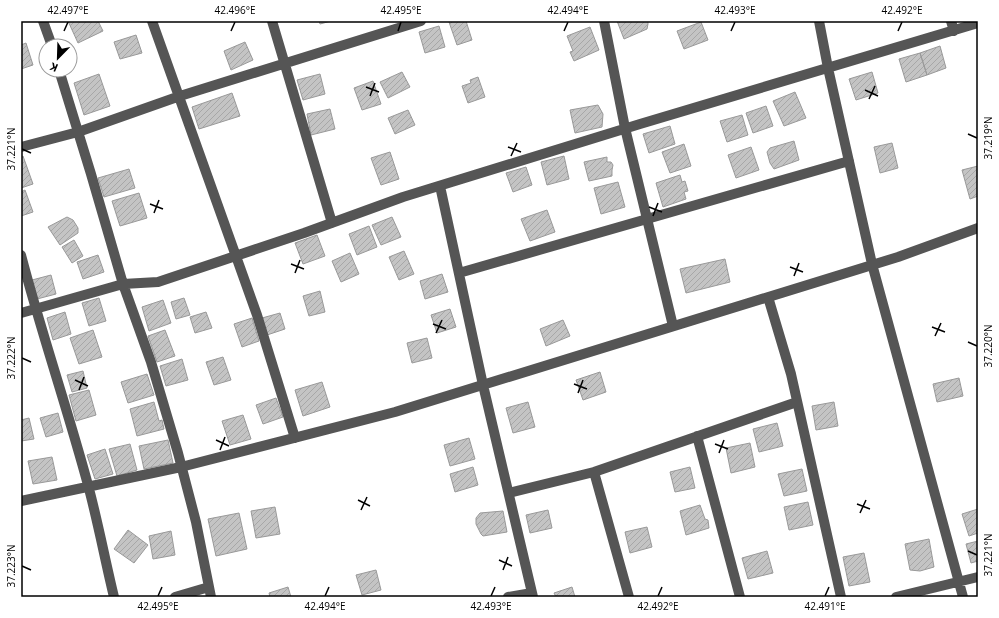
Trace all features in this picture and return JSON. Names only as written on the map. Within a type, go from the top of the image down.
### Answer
[{"type":"street","points":[[43,21],[49,38]]},
{"type":"street","points":[[152,21],[257,315],[295,438]]},
{"type":"street","points":[[272,21],[332,223]]},
{"type":"street","points":[[21,147],[78,132],[180,96],[410,23],[421,21]]},
{"type":"street","points":[[604,21],[626,128],[673,326]]},
{"type":"street","points":[[820,21],[828,68],[872,264],[963,597]]},
{"type":"street","points":[[21,313],[123,284],[158,282],[332,223],[403,197],[626,128],[828,68],[952,26],[978,23]]},
{"type":"street","points":[[61,78],[123,284],[150,362],[196,522],[210,592],[175,597]]},
{"type":"street","points":[[459,273],[849,161]]},
{"type":"street","points":[[440,186],[483,385],[533,595],[508,597]]},
{"type":"street","points":[[21,500],[181,467],[395,412],[768,297],[978,228]]},
{"type":"street","points":[[21,254],[35,309],[54,368],[88,486],[114,597]]},
{"type":"street","points":[[768,297],[791,374],[841,597]]},
{"type":"street","points":[[509,493],[594,472],[797,402]]},
{"type":"street","points":[[697,436],[740,597]]},
{"type":"street","points":[[594,472],[629,597]]},
{"type":"street","points":[[896,597],[978,577]]},
{"type":"building","points":[[68,21],[98,21],[103,31],[78,43],[78,38],[76,38]]},
{"type":"building","points":[[319,21],[331,21],[320,24]]},
{"type":"building","points":[[466,21],[472,40],[457,45],[449,22]]},
{"type":"building","points":[[617,21],[648,21],[648,24],[647,29],[624,39]]},
{"type":"building","points":[[701,22],[708,40],[684,49],[677,31]]},
{"type":"building","points":[[439,26],[445,47],[425,53],[419,32]]},
{"type":"building","points":[[590,27],[599,50],[574,61],[570,52],[573,51],[567,36]]},
{"type":"building","points":[[136,35],[142,53],[120,59],[114,42]]},
{"type":"building","points":[[245,42],[253,60],[231,70],[224,51]]},
{"type":"building","points":[[26,43],[33,65],[21,69],[21,45]]},
{"type":"building","points":[[940,46],[946,68],[927,75],[920,53]]},
{"type":"building","points":[[920,53],[927,75],[906,82],[899,59]]},
{"type":"building","points":[[402,72],[410,87],[388,98],[380,82]]},
{"type":"building","points":[[872,72],[878,93],[856,100],[849,79]]},
{"type":"building","points":[[99,74],[110,106],[84,115],[74,83]]},
{"type":"building","points":[[320,74],[325,94],[303,100],[297,80]]},
{"type":"building","points":[[478,77],[485,97],[468,103],[462,86],[471,83],[470,80]]},
{"type":"building","points":[[373,81],[381,104],[362,110],[354,88]]},
{"type":"building","points":[[795,92],[806,118],[784,126],[773,101]]},
{"type":"building","points":[[232,93],[240,116],[199,129],[192,107]]},
{"type":"building","points":[[598,105],[603,114],[602,127],[575,133],[570,110]]},
{"type":"building","points":[[766,106],[773,126],[753,133],[746,113]]},
{"type":"building","points":[[330,109],[335,129],[311,135],[307,114]]},
{"type":"building","points":[[408,110],[415,125],[395,134],[388,118]]},
{"type":"building","points":[[742,115],[748,135],[727,142],[720,121]]},
{"type":"building","points":[[670,126],[675,144],[649,153],[643,134]]},
{"type":"building","points":[[794,141],[799,160],[774,169],[770,163],[767,152],[770,148]]},
{"type":"building","points":[[892,143],[898,168],[880,173],[874,147]]},
{"type":"building","points":[[684,144],[691,166],[670,173],[662,152]]},
{"type":"building","points":[[751,147],[759,170],[736,178],[728,155]]},
{"type":"building","points":[[390,152],[399,179],[381,185],[371,158]]},
{"type":"building","points":[[23,156],[33,184],[21,188],[21,157]]},
{"type":"building","points":[[564,156],[569,179],[547,185],[541,162]]},
{"type":"building","points":[[607,157],[607,162],[611,162],[613,165],[612,176],[589,181],[584,162]]},
{"type":"building","points":[[978,166],[978,196],[970,199],[962,170]]},
{"type":"building","points":[[526,167],[532,185],[513,192],[506,173]]},
{"type":"building","points":[[129,169],[135,188],[104,197],[98,178]]},
{"type":"building","points":[[680,175],[682,182],[685,181],[688,191],[684,192],[686,199],[663,207],[656,183]]},
{"type":"building","points":[[618,182],[625,207],[601,214],[594,188]]},
{"type":"building","points":[[25,190],[33,212],[21,216],[21,192]]},
{"type":"building","points":[[139,193],[147,218],[120,226],[112,201]]},
{"type":"building","points":[[547,210],[555,232],[530,241],[521,219]]},
{"type":"building","points":[[67,217],[73,220],[78,228],[78,233],[60,245],[48,227]]},
{"type":"building","points":[[392,217],[401,237],[381,245],[372,225]]},
{"type":"building","points":[[369,226],[377,247],[357,255],[349,234]]},
{"type":"building","points":[[317,235],[325,256],[303,264],[295,243]]},
{"type":"building","points":[[74,240],[83,256],[72,263],[62,247]]},
{"type":"building","points":[[404,251],[414,274],[399,280],[389,257]]},
{"type":"building","points":[[350,253],[359,274],[341,282],[332,261]]},
{"type":"building","points":[[98,255],[104,272],[83,279],[77,262]]},
{"type":"building","points":[[725,259],[730,282],[686,293],[680,269]]},
{"type":"building","points":[[442,274],[448,292],[425,299],[420,281]]},
{"type":"building","points":[[51,275],[56,294],[37,299],[32,280]]},
{"type":"building","points":[[320,291],[325,312],[309,316],[303,296]]},
{"type":"building","points":[[99,298],[106,321],[89,326],[82,303]]},
{"type":"building","points":[[184,298],[190,315],[176,319],[171,302]]},
{"type":"building","points":[[163,300],[171,323],[149,331],[142,307]]},
{"type":"building","points":[[450,309],[456,327],[437,333],[431,315]]},
{"type":"building","points":[[65,312],[71,334],[53,340],[47,318]]},
{"type":"building","points":[[206,312],[212,328],[195,333],[190,317]]},
{"type":"building","points":[[280,313],[285,329],[267,335],[262,318]]},
{"type":"building","points":[[252,318],[259,341],[242,347],[234,324]]},
{"type":"building","points":[[563,320],[570,336],[546,346],[540,329]]},
{"type":"building","points":[[93,330],[102,357],[79,364],[70,338]]},
{"type":"building","points":[[165,330],[175,356],[157,362],[148,336]]},
{"type":"building","points":[[427,338],[432,358],[412,363],[407,343]]},
{"type":"building","points":[[223,357],[231,380],[214,385],[206,362]]},
{"type":"building","points":[[182,359],[188,380],[166,386],[160,366]]},
{"type":"building","points":[[83,371],[87,388],[72,392],[67,375]]},
{"type":"building","points":[[600,372],[606,392],[583,400],[576,380]]},
{"type":"building","points":[[147,374],[154,395],[128,403],[121,382]]},
{"type":"building","points":[[959,378],[963,396],[937,402],[933,384]]},
{"type":"building","points":[[322,382],[330,407],[303,416],[295,390]]},
{"type":"building","points":[[89,390],[96,415],[76,421],[69,395]]},
{"type":"building","points":[[276,398],[283,417],[263,424],[256,405]]},
{"type":"building","points":[[154,402],[159,421],[162,420],[164,429],[137,436],[130,409]]},
{"type":"building","points":[[528,402],[535,427],[513,433],[506,408]]},
{"type":"building","points":[[834,402],[838,426],[816,430],[812,406]]},
{"type":"building","points":[[58,413],[63,432],[46,437],[40,418]]},
{"type":"building","points":[[243,415],[251,439],[230,445],[222,421]]},
{"type":"building","points":[[29,418],[34,439],[21,441],[21,420]]},
{"type":"building","points":[[777,423],[783,446],[759,452],[753,429]]},
{"type":"building","points":[[469,438],[475,459],[450,466],[444,445]]},
{"type":"building","points":[[168,440],[173,463],[144,469],[139,446]]},
{"type":"building","points":[[750,443],[755,467],[731,473],[726,448]]},
{"type":"building","points":[[130,444],[137,470],[117,476],[109,449]]},
{"type":"building","points":[[105,449],[113,474],[95,479],[87,455]]},
{"type":"building","points":[[52,457],[57,480],[33,484],[28,461]]},
{"type":"building","points":[[473,467],[478,485],[455,492],[450,474]]},
{"type":"building","points":[[690,467],[695,488],[675,492],[670,472]]},
{"type":"building","points":[[802,469],[807,491],[784,496],[778,474]]},
{"type":"building","points":[[808,502],[813,525],[789,530],[784,507]]},
{"type":"building","points":[[700,505],[705,519],[708,520],[709,528],[686,535],[680,511]]},
{"type":"building","points":[[275,507],[280,534],[256,538],[251,511]]},
{"type":"building","points":[[978,509],[978,533],[969,536],[962,514]]},
{"type":"building","points":[[548,510],[552,528],[530,533],[526,515]]},
{"type":"building","points":[[503,511],[507,532],[483,536],[476,524],[476,518],[480,513]]},
{"type":"building","points":[[239,513],[247,549],[216,556],[208,519]]},
{"type":"building","points":[[647,527],[652,547],[630,553],[625,532]]},
{"type":"building","points":[[128,530],[148,545],[134,563],[114,549]]},
{"type":"building","points":[[171,531],[175,555],[153,559],[149,536]]},
{"type":"building","points":[[929,539],[934,567],[920,571],[910,570],[905,544]]},
{"type":"building","points":[[978,541],[978,561],[971,563],[966,544]]},
{"type":"building","points":[[767,551],[773,573],[748,579],[742,558]]},
{"type":"building","points":[[864,553],[870,582],[849,586],[843,557]]},
{"type":"building","points":[[376,570],[381,590],[362,595],[356,575]]},
{"type":"building","points":[[288,587],[291,597],[270,597],[269,593]]},
{"type":"building","points":[[572,587],[575,597],[556,597],[554,593]]}]
